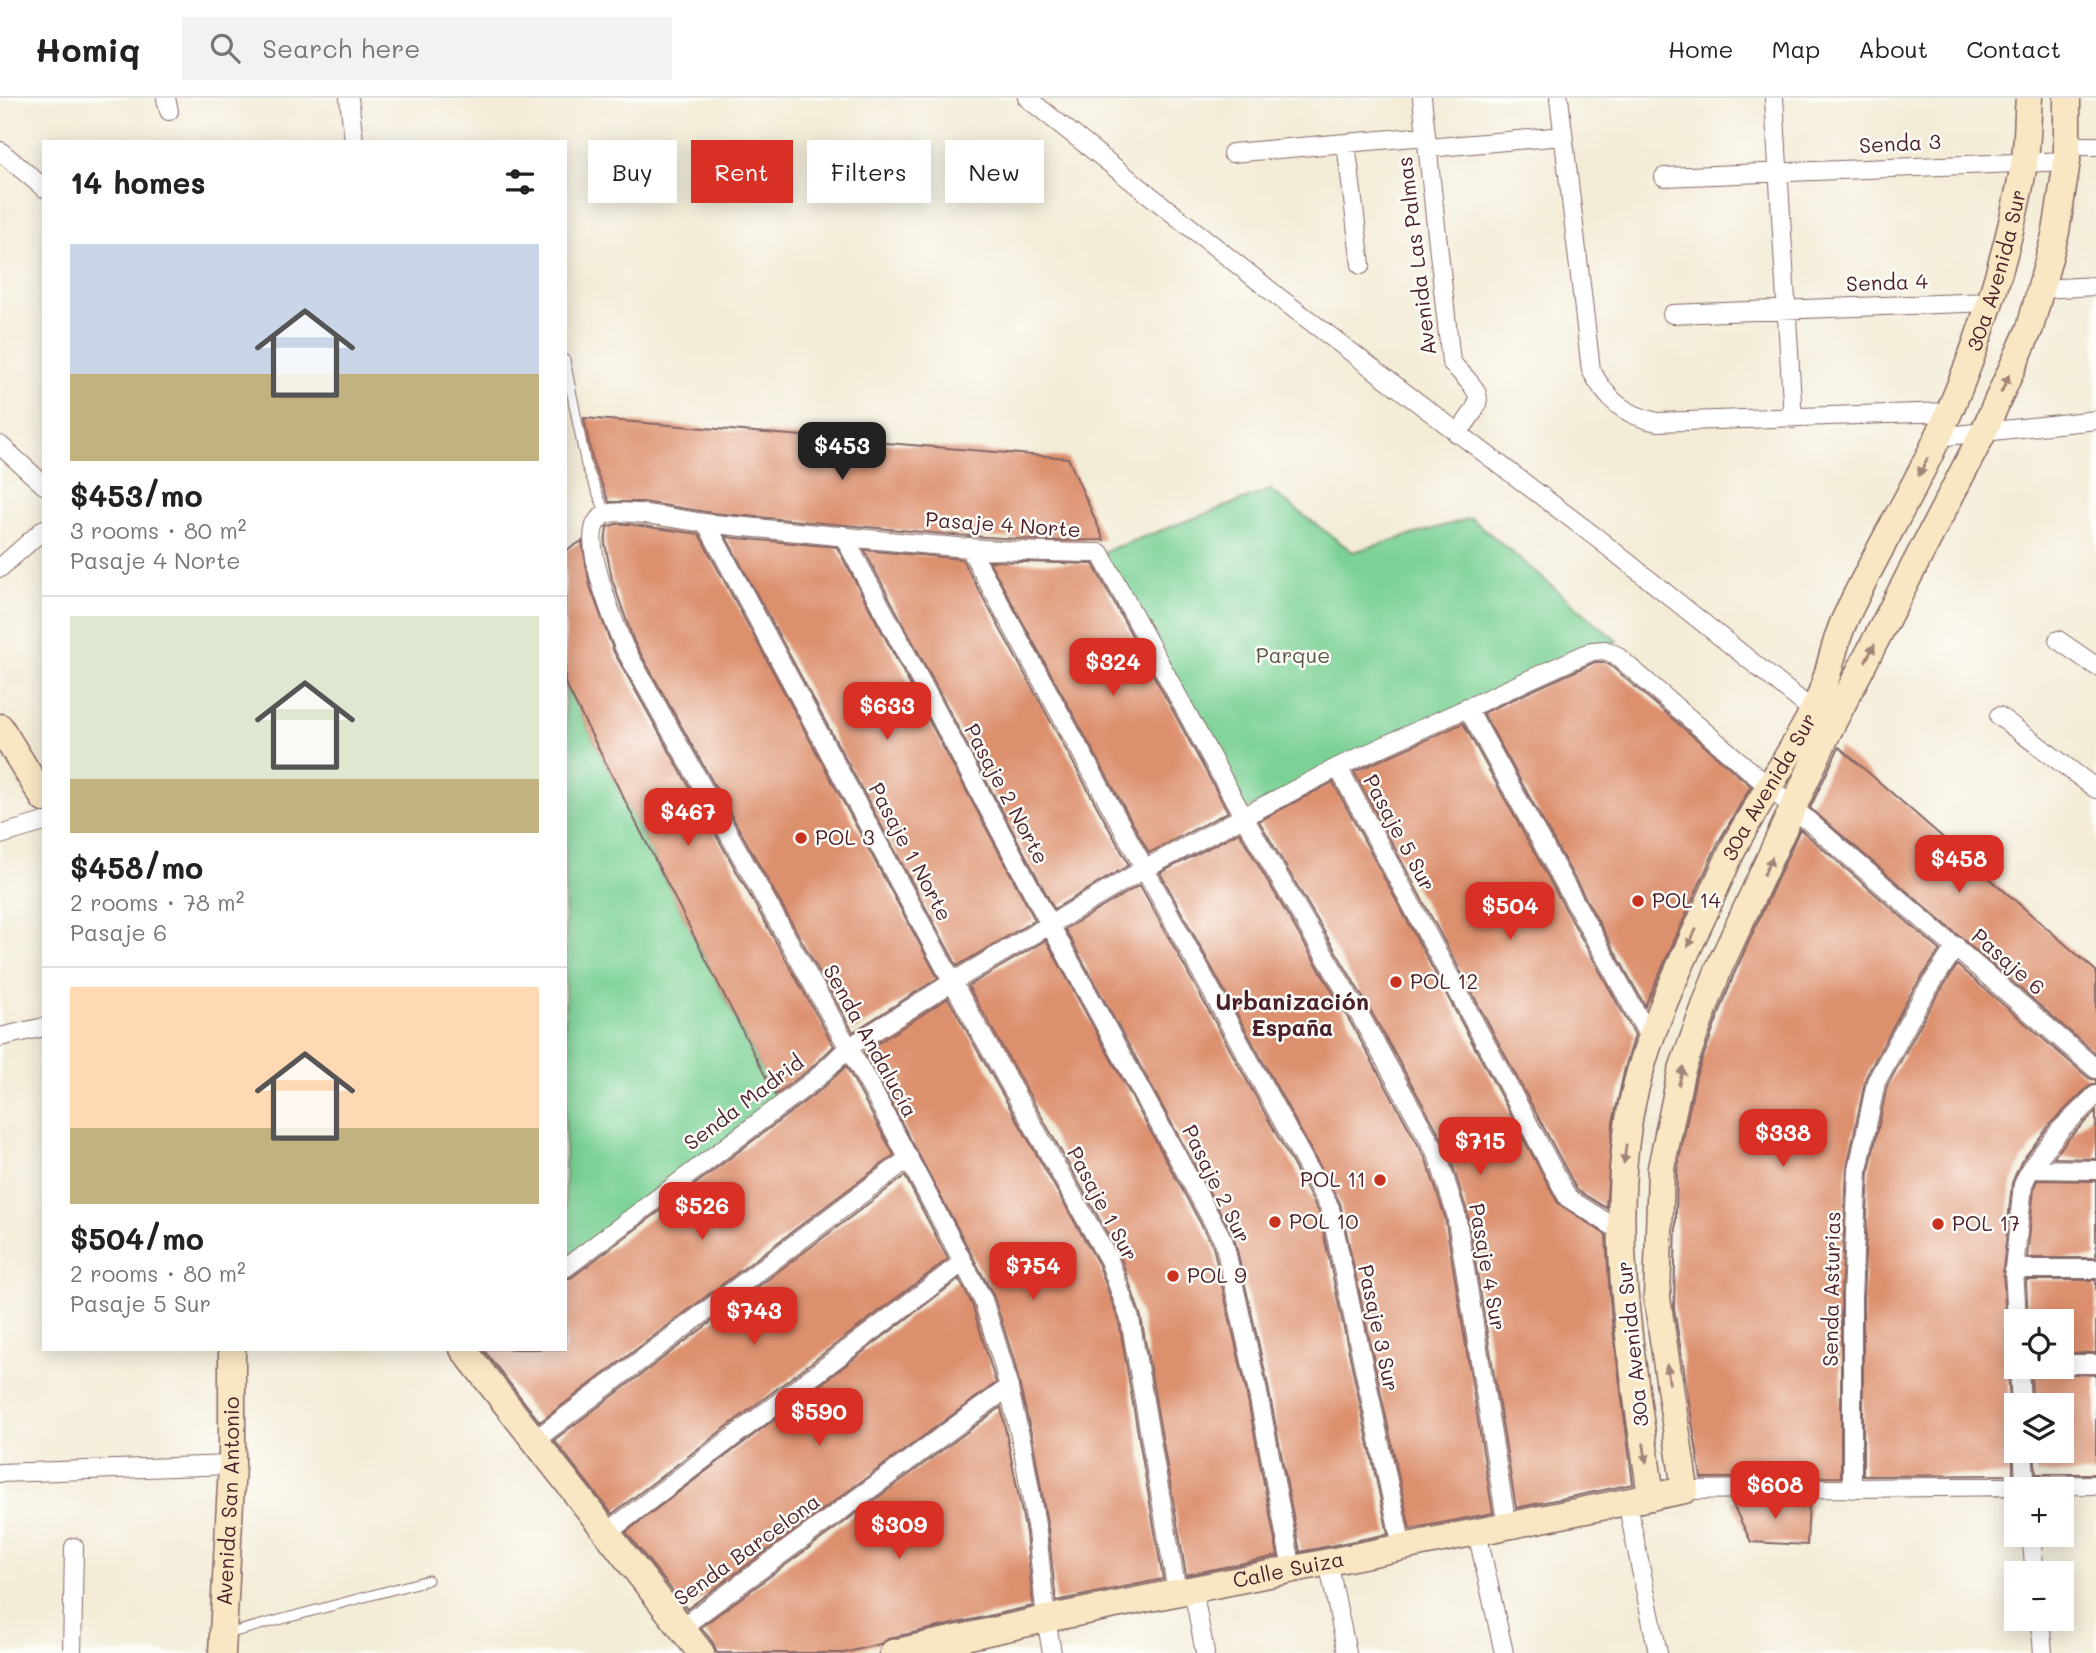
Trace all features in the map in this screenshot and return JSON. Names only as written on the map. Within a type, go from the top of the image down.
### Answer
[{"type":"street","points":[[349,98],[354,140]]},
{"type":"street","points":[[1027,98],[1457,434],[1597,538],[1822,718]]},
{"type":"street","name":"Avenida Las Palmas","points":[[1422,98],[1451,362],[1478,392],[1479,401],[1477,410],[1457,434]]},
{"type":"street","points":[[1559,98],[1591,370],[1602,391],[1620,407],[1638,418],[1657,422],[1948,412]]},
{"type":"street","points":[[1774,98],[1793,419]]},
{"type":"street","name":"30a Avenida Sur","points":[[1685,1490],[1657,1298],[1661,1168],[1681,1072],[1719,968],[1794,808],[1822,718],[1829,671],[1843,624],[1938,437],[1972,355],[2010,230],[2024,161],[2029,98]]},
{"type":"street","name":"30a Avenida Sur","points":[[1639,1499],[1622,1232],[1623,1171],[1628,1122],[1651,1041],[1681,962],[1737,842],[1770,785],[1822,718],[1983,433],[2030,328],[2056,232],[2067,154],[2067,98]]},
{"type":"street","points":[[1231,153],[1346,143],[1563,136]]},
{"type":"street","points":[[1346,143],[1361,265]]},
{"type":"street","name":"Senda 3","points":[[1664,177],[2024,161],[2096,146]]},
{"type":"street","points":[[0,151],[42,186]]},
{"type":"street","points":[[2042,289],[2096,286]]},
{"type":"street","name":"Senda 4","points":[[1672,314],[1990,302]]},
{"type":"street","points":[[1938,437],[2096,419]]},
{"type":"street","points":[[0,445],[42,483]]},
{"type":"street","name":"Pasaje 4 Norte","points":[[606,514],[632,513],[706,523],[969,547],[1100,553],[1243,816]]},
{"type":"street","name":"Senda Andalucía","points":[[606,514],[596,523],[593,534],[595,554],[603,595],[624,647],[909,1158],[983,1300],[1009,1387],[1022,1444],[1037,1531],[1052,1653]]},
{"type":"street","name":"Pasaje 1 Norte","points":[[706,523],[954,981]]},
{"type":"street","points":[[0,568],[42,531]]},
{"type":"street","name":"Pasaje 2 Norte","points":[[842,535],[1051,926]]},
{"type":"street","name":"Pasaje 3 Sur","points":[[969,547],[1330,1208],[1402,1547]]},
{"type":"street","points":[[2058,640],[2096,666]]},
{"type":"street","name":"Pasaje 6","points":[[1467,708],[1592,651],[1605,650],[1616,655],[1770,785],[2096,1069]]},
{"type":"street","points":[[1467,708],[1651,1041]]},
{"type":"street","name":"Senda Madrid","points":[[567,1266],[817,1078],[848,1048],[954,981],[1243,816],[1338,767],[1467,708]]},
{"type":"street","points":[[1999,716],[2096,789]]},
{"type":"street","points":[[0,727],[42,796]]},
{"type":"street","name":"Pasaje 5 Sur","points":[[1338,767],[1568,1198],[1622,1232]]},
{"type":"street","name":"Pasaje 4 Sur","points":[[1243,816],[1362,1019],[1437,1154],[1456,1213],[1507,1526]]},
{"type":"street","points":[[0,835],[42,823]]},
{"type":"street","name":"Pasaje 2 Sur","points":[[1051,926],[1224,1242],[1256,1383],[1292,1569]]},
{"type":"street","name":"Senda Asturias","points":[[1852,1489],[1852,1296],[1858,1170],[1876,1082],[1920,1001],[1956,946]]},
{"type":"street","name":"Pasaje 1 Sur","points":[[954,981],[1109,1260],[1130,1319],[1185,1590],[1205,1653]]},
{"type":"street","points":[[0,1037],[42,1027]]},
{"type":"street","points":[[2016,1309],[2014,1269],[2023,1185],[2030,1169],[2060,1130],[2096,1095]]},
{"type":"street","points":[[1634,1100],[1672,1113]]},
{"type":"street","points":[[535,1440],[909,1158]]},
{"type":"street","points":[[2030,1169],[2096,1170]]},
{"type":"street","points":[[608,1532],[963,1262]]},
{"type":"street","points":[[2014,1269],[2096,1269]]},
{"type":"street","name":"Avenida San Antonio","points":[[222,1644],[232,1465],[232,1351]]},
{"type":"street","points":[[465,1351],[701,1653]]},
{"type":"street","points":[[2074,1364],[2096,1364]]},
{"type":"street","name":"Senda Barcelona","points":[[682,1626],[1009,1387]]},
{"type":"street","points":[[0,1473],[232,1465]]},
{"type":"street","points":[[2074,1486],[2096,1485]]},
{"type":"street","points":[[1685,1490],[2004,1488]]},
{"type":"street","name":"Calle Suiza","points":[[898,1652],[1185,1590],[1685,1490]]},
{"type":"street","points":[[1639,1499],[1658,1653]]},
{"type":"street","points":[[1477,1532],[1503,1653]]},
{"type":"street","points":[[72,1653],[74,1546]]},
{"type":"street","points":[[1328,1562],[1348,1653]]},
{"type":"street","points":[[2041,1631],[2043,1653]]},
{"type":"lane","points":[[567,370],[586,465],[606,514]]},
{"type":"lane","points":[[222,1644],[428,1580]]},
{"type":"green space","name":"Parque","points":[[1270,490],[1353,552],[1471,518],[1617,641],[1241,812],[1100,553]]},
{"type":"green space","points":[[567,687],[780,1105],[567,1266]]},
{"type":"building","points":[[584,418],[1068,458],[1104,540],[1052,541],[955,535],[713,513],[643,502],[609,502],[593,463]]},
{"type":"building","name":"POL 3","points":[[627,524],[699,534],[938,978],[853,1032],[634,642],[612,579],[605,544],[607,527]]},
{"type":"building","points":[[726,537],[837,547],[1035,920],[957,966]]},
{"type":"building","points":[[582,541],[590,586],[614,652],[834,1046],[810,1069],[775,1095],[567,687],[567,550]]},
{"type":"building","points":[[864,550],[962,559],[1129,865],[1054,909]]},
{"type":"building","points":[[989,561],[1093,564],[1228,812],[1149,853]]},
{"type":"building","name":"POL 14","points":[[1595,662],[1610,665],[1751,786],[1718,843],[1645,1006],[1483,713]]},
{"type":"building","points":[[1463,723],[1635,1035],[1613,1123],[1606,1208],[1577,1190],[1354,772]]},
{"type":"building","points":[[1839,747],[2096,971],[2096,1054],[1810,808]]},
{"type":"building","name":"POL 12","points":[[1333,782],[1558,1203],[1606,1235],[1611,1314],[1633,1484],[1516,1508],[1467,1212],[1448,1150],[1372,1013],[1259,821]]},
{"type":"building","points":[[1800,829],[1940,950],[1910,995],[1866,1077],[1847,1168],[1841,1295],[1841,1477],[1701,1478],[1674,1308],[1677,1170],[1696,1076],[1734,974]]},
{"type":"building","name":"POL 11","points":[[1239,832],[1352,1025],[1426,1159],[1445,1217],[1493,1513],[1410,1529],[1340,1203],[1160,873]]},
{"type":"building","name":"POL 10","points":[[1140,885],[1319,1212],[1388,1534],[1300,1552],[1267,1381],[1234,1237],[1065,929]]},
{"type":"building","name":"POL 9","points":[[1046,940],[1213,1246],[1245,1385],[1278,1556],[1186,1575],[1141,1317],[1120,1256],[968,986]]},
{"type":"building","name":"POL 17","points":[[1957,965],[2089,1078],[2096,1080],[2096,1084],[2088,1087],[2051,1123],[2021,1162],[2012,1183],[2003,1270],[2004,1379],[2009,1379],[2009,1393],[2004,1393],[2004,1463],[2013,1463],[2013,1475],[1863,1476],[1863,1296],[1869,1171],[1887,1086],[1930,1007]]},
{"type":"building","points":[[948,998],[1099,1265],[1119,1322],[1163,1579],[1056,1601],[1048,1529],[1033,1442],[1014,1361],[994,1297],[864,1052]]},
{"type":"building","points":[[846,1066],[894,1155],[540,1422],[485,1351],[567,1351],[567,1278],[824,1087]]},
{"type":"building","points":[[2096,1111],[2096,1159],[2053,1158],[2069,1138]]},
{"type":"building","points":[[905,1176],[948,1259],[612,1514],[554,1440]]},
{"type":"building","points":[[2037,1180],[2096,1181],[2096,1258],[2027,1258]]},
{"type":"building","points":[[959,1279],[972,1304],[996,1383],[687,1609],[626,1532]]},
{"type":"building","points":[[2026,1280],[2096,1280],[2096,1353],[2074,1353],[2074,1309],[2027,1309]]},
{"type":"building","points":[[2074,1374],[2096,1375],[2096,1474],[2036,1474],[2035,1463],[2074,1463],[2074,1393],[2032,1393],[2031,1379],[2074,1379]]},
{"type":"building","points":[[1001,1407],[1026,1533],[1033,1606],[890,1638],[880,1644],[844,1653],[717,1653],[701,1627]]},
{"type":"building","points":[[1809,1500],[1807,1545],[1751,1542],[1731,1501]]},
{"type":"place","name":"POL 3","points":[[801,838]]},
{"type":"place","name":"POL 14","points":[[1638,901]]},
{"type":"place","name":"POL 12","points":[[1396,982]]},
{"type":"place","name":"POL 11","points":[[1380,1180]]},
{"type":"place","name":"POL 10","points":[[1275,1222]]},
{"type":"place","name":"POL 17","points":[[1938,1224]]},
{"type":"place","name":"POL 9","points":[[1173,1276]]},
{"type":"district","name":"Urbanización España","points":[[1292,1015]]}]
